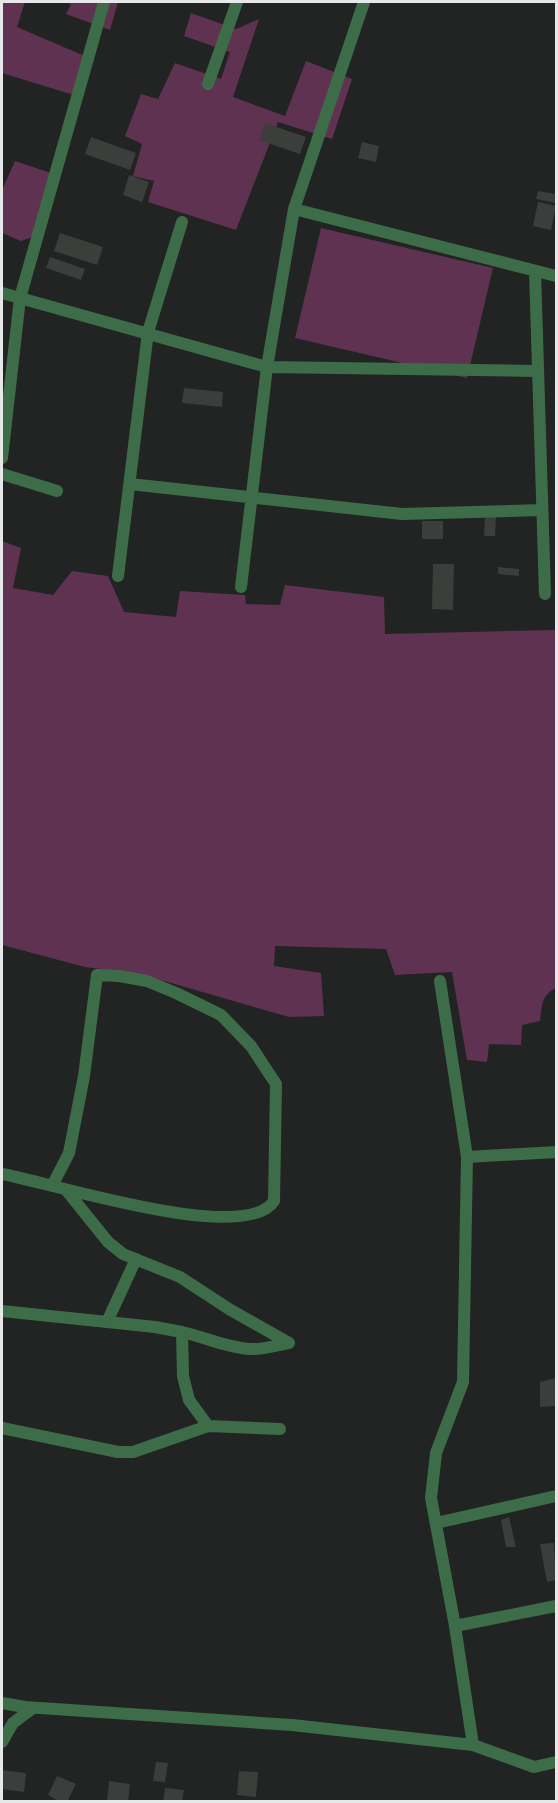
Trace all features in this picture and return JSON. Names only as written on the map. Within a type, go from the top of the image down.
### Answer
[{"type":"street","points":[[2,458],[20,298],[104,2]]},
{"type":"street","points":[[208,84],[237,2]]},
{"type":"street","points":[[241,587],[267,367],[294,209],[364,2]]},
{"type":"street","points":[[294,209],[556,276]]},
{"type":"street","points":[[118,576],[148,332],[182,222]]},
{"type":"street","points":[[535,271],[545,594]]},
{"type":"street","points":[[2,292],[267,367],[537,371]]},
{"type":"street","points":[[2,474],[57,491]]},
{"type":"street","points":[[130,484],[402,514],[542,510]]},
{"type":"street","points":[[2,1174],[67,1191],[172,1212],[219,1218],[265,1210],[274,1201],[276,1084],[251,1046],[221,1015],[147,981],[97,975],[84,1076],[69,1153],[52,1186]]},
{"type":"street","points":[[440,981],[467,1157],[463,1382],[435,1453],[431,1498],[455,1626],[473,1745]]},
{"type":"street","points":[[467,1157],[556,1152]]},
{"type":"street","points":[[2,1311],[182,1332],[207,1337],[228,1346],[254,1350],[289,1343],[229,1310],[180,1277],[123,1254],[108,1242],[67,1191]]},
{"type":"street","points":[[107,1322],[136,1259]]},
{"type":"street","points":[[182,1332],[183,1376],[189,1400],[208,1426]]},
{"type":"street","points":[[2,1428],[118,1452],[133,1452],[208,1426],[280,1430]]},
{"type":"street","points":[[435,1523],[556,1496]]},
{"type":"street","points":[[455,1626],[556,1606]]},
{"type":"street","points":[[2,1703],[33,1708],[292,1725],[473,1745],[534,1767],[556,1762]]},
{"type":"street","points":[[2,1742],[13,1723],[33,1708]]},
{"type":"shaded area","points":[[2,2],[25,2],[17,27],[94,60],[80,97],[2,73]]},
{"type":"shaded area","points":[[63,2],[118,2],[110,30],[66,14],[71,4]]},
{"type":"shaded area","points":[[191,13],[236,29],[259,19],[233,97],[285,116],[306,61],[352,79],[332,139],[278,122],[236,230],[148,202],[154,181],[133,176],[142,144],[125,136],[141,94],[158,99],[175,63],[221,79],[230,52],[184,36]]},
{"type":"shaded area","points":[[15,161],[60,176],[41,234],[21,241],[2,233],[2,190]]},
{"type":"shaded area","points":[[321,228],[493,268],[467,378],[295,338]]},
{"type":"shaded area","points":[[2,541],[21,548],[13,588],[53,595],[72,571],[108,576],[124,612],[176,617],[180,591],[245,595],[246,604],[280,605],[285,585],[384,597],[385,634],[556,630],[556,988],[545,998],[540,1021],[522,1025],[521,1045],[489,1044],[487,1062],[467,1060],[452,972],[395,975],[386,949],[275,946],[274,966],[321,973],[324,1016],[289,1017],[140,974],[85,967],[2,945]]},
{"type":"building","points":[[265,123],[306,137],[300,154],[259,140]]},
{"type":"building","points":[[91,137],[136,153],[130,170],[85,154]]},
{"type":"building","points":[[362,142],[379,146],[376,162],[358,158]]},
{"type":"building","points":[[129,175],[149,182],[142,202],[123,195]]},
{"type":"building","points":[[538,191],[556,194],[556,203],[536,199]]},
{"type":"building","points":[[538,202],[556,206],[551,230],[533,226]]},
{"type":"building","points":[[60,233],[103,247],[97,265],[54,251]]},
{"type":"building","points":[[50,257],[85,269],[81,280],[46,268]]},
{"type":"building","points":[[184,388],[223,392],[222,407],[182,403]]},
{"type":"building","points":[[485,516],[496,516],[495,536],[484,536]]},
{"type":"building","points":[[422,521],[443,521],[443,539],[422,539]]},
{"type":"building","points":[[433,564],[454,564],[453,610],[432,609]]},
{"type":"building","points":[[498,567],[519,569],[519,576],[498,574]]},
{"type":"building","points":[[556,1378],[556,1406],[540,1407],[540,1382]]},
{"type":"building","points":[[509,1517],[516,1547],[506,1547],[501,1520]]},
{"type":"building","points":[[554,1543],[556,1580],[547,1582],[540,1544]]},
{"type":"building","points":[[156,1762],[168,1763],[165,1782],[153,1781]]},
{"type":"building","points":[[2,1770],[26,1773],[24,1792],[2,1789]]},
{"type":"building","points":[[239,1771],[258,1772],[256,1797],[237,1795]]},
{"type":"building","points":[[57,1776],[76,1784],[67,1802],[60,1802],[48,1795]]},
{"type":"building","points":[[109,1781],[130,1784],[128,1802],[107,1802]]},
{"type":"building","points":[[165,1788],[184,1790],[182,1802],[163,1802]]}]
